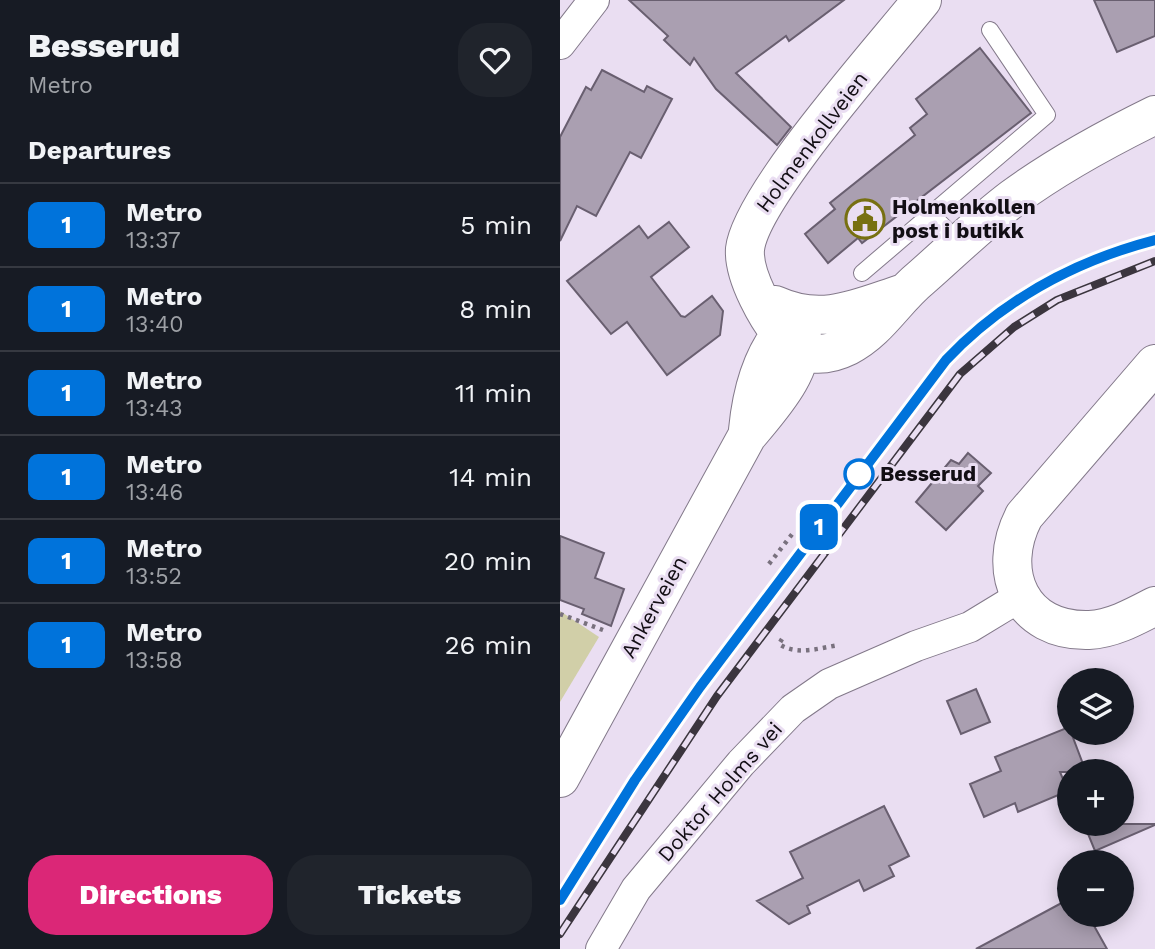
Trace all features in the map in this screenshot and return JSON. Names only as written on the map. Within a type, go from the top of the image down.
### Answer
[{"type":"main road","name":"Holmenkollveien","points":[[794,334],[760,298],[745,261],[746,247],[755,220],[796,158],[922,0]]},
{"type":"main road","points":[[794,334],[836,314],[901,294],[1024,191],[1094,145],[1155,115]]},
{"type":"main road","name":"Ankerveien","points":[[560,778],[747,436],[752,393],[794,334]]},
{"type":"main road","points":[[1155,364],[1024,516],[1011,549],[1013,573],[1021,596],[1044,619],[1073,629],[1105,628],[1155,606]]},
{"type":"street","points":[[560,44],[594,0]]},
{"type":"street","name":"Doktor Holms vei","points":[[601,949],[636,889],[741,763],[793,709],[828,684],[916,646],[970,627],[1021,596]]},
{"type":"lane","points":[[862,273],[1047,115],[990,30]]},
{"type":"lane","points":[[931,214],[945,228],[956,247]]},
{"type":"path","points":[[769,564],[793,533]]},
{"type":"path","points":[[560,614],[606,631]]},
{"type":"shaded area","points":[[560,611],[599,637],[560,702]]},
{"type":"building","points":[[629,0],[844,0],[789,41],[786,36],[736,73],[791,127],[777,145],[716,89],[694,58],[690,65],[664,40],[668,36]]},
{"type":"building","points":[[1094,0],[1155,0],[1155,36],[1117,52]]},
{"type":"building","points":[[980,48],[1031,113],[862,243],[858,238],[828,263],[805,234],[835,209],[830,203],[915,135],[910,128],[927,114],[916,99]]},
{"type":"building","points":[[602,70],[644,92],[647,86],[672,99],[641,158],[630,152],[596,216],[577,206],[560,241],[560,137],[586,87],[591,90]]},
{"type":"building","points":[[669,222],[689,247],[651,277],[681,316],[685,317],[712,296],[723,311],[720,335],[667,375],[627,322],[611,334],[567,281],[639,226],[648,238]]},
{"type":"building","points":[[968,453],[991,473],[978,486],[983,491],[946,530],[916,502],[951,460],[959,464]]},
{"type":"building","points":[[560,536],[604,553],[595,578],[624,589],[611,626],[582,614],[584,609],[560,600]]},
{"type":"building","points":[[976,689],[990,722],[961,734],[947,701]]},
{"type":"building","points":[[1057,732],[1057,745],[1076,745],[1081,759],[1057,759],[1057,796],[1018,812],[1015,803],[984,817],[970,784],[1001,771],[995,757]]},
{"type":"building","points":[[884,806],[909,856],[889,866],[894,876],[864,891],[859,880],[807,906],[810,913],[789,924],[757,901],[803,878],[790,852]]},
{"type":"building","points":[[1134,824],[1155,825],[1134,834]]},
{"type":"building","points":[[1089,836],[1130,836],[1097,850],[1095,850]]},
{"type":"building","points":[[1057,905],[1057,927],[1095,927],[1107,949],[976,949]]},
{"type":"railway","points":[[560,900],[635,780],[700,687],[946,360],[991,319],[1042,285],[1097,259],[1155,240]]},
{"type":"railway","points":[[560,934],[717,696],[960,374],[1014,327],[1057,300],[1155,261]]},
{"type":"metro line","name":"1","points":[[560,900],[635,780],[700,687],[911,403],[946,360],[997,312],[1046,282],[1155,240]]},
{"type":"place","name":"Holmenkollen post i butikk","points":[[865,219]]},
{"type":"place","name":"Besserud","points":[[859,474]]}]
